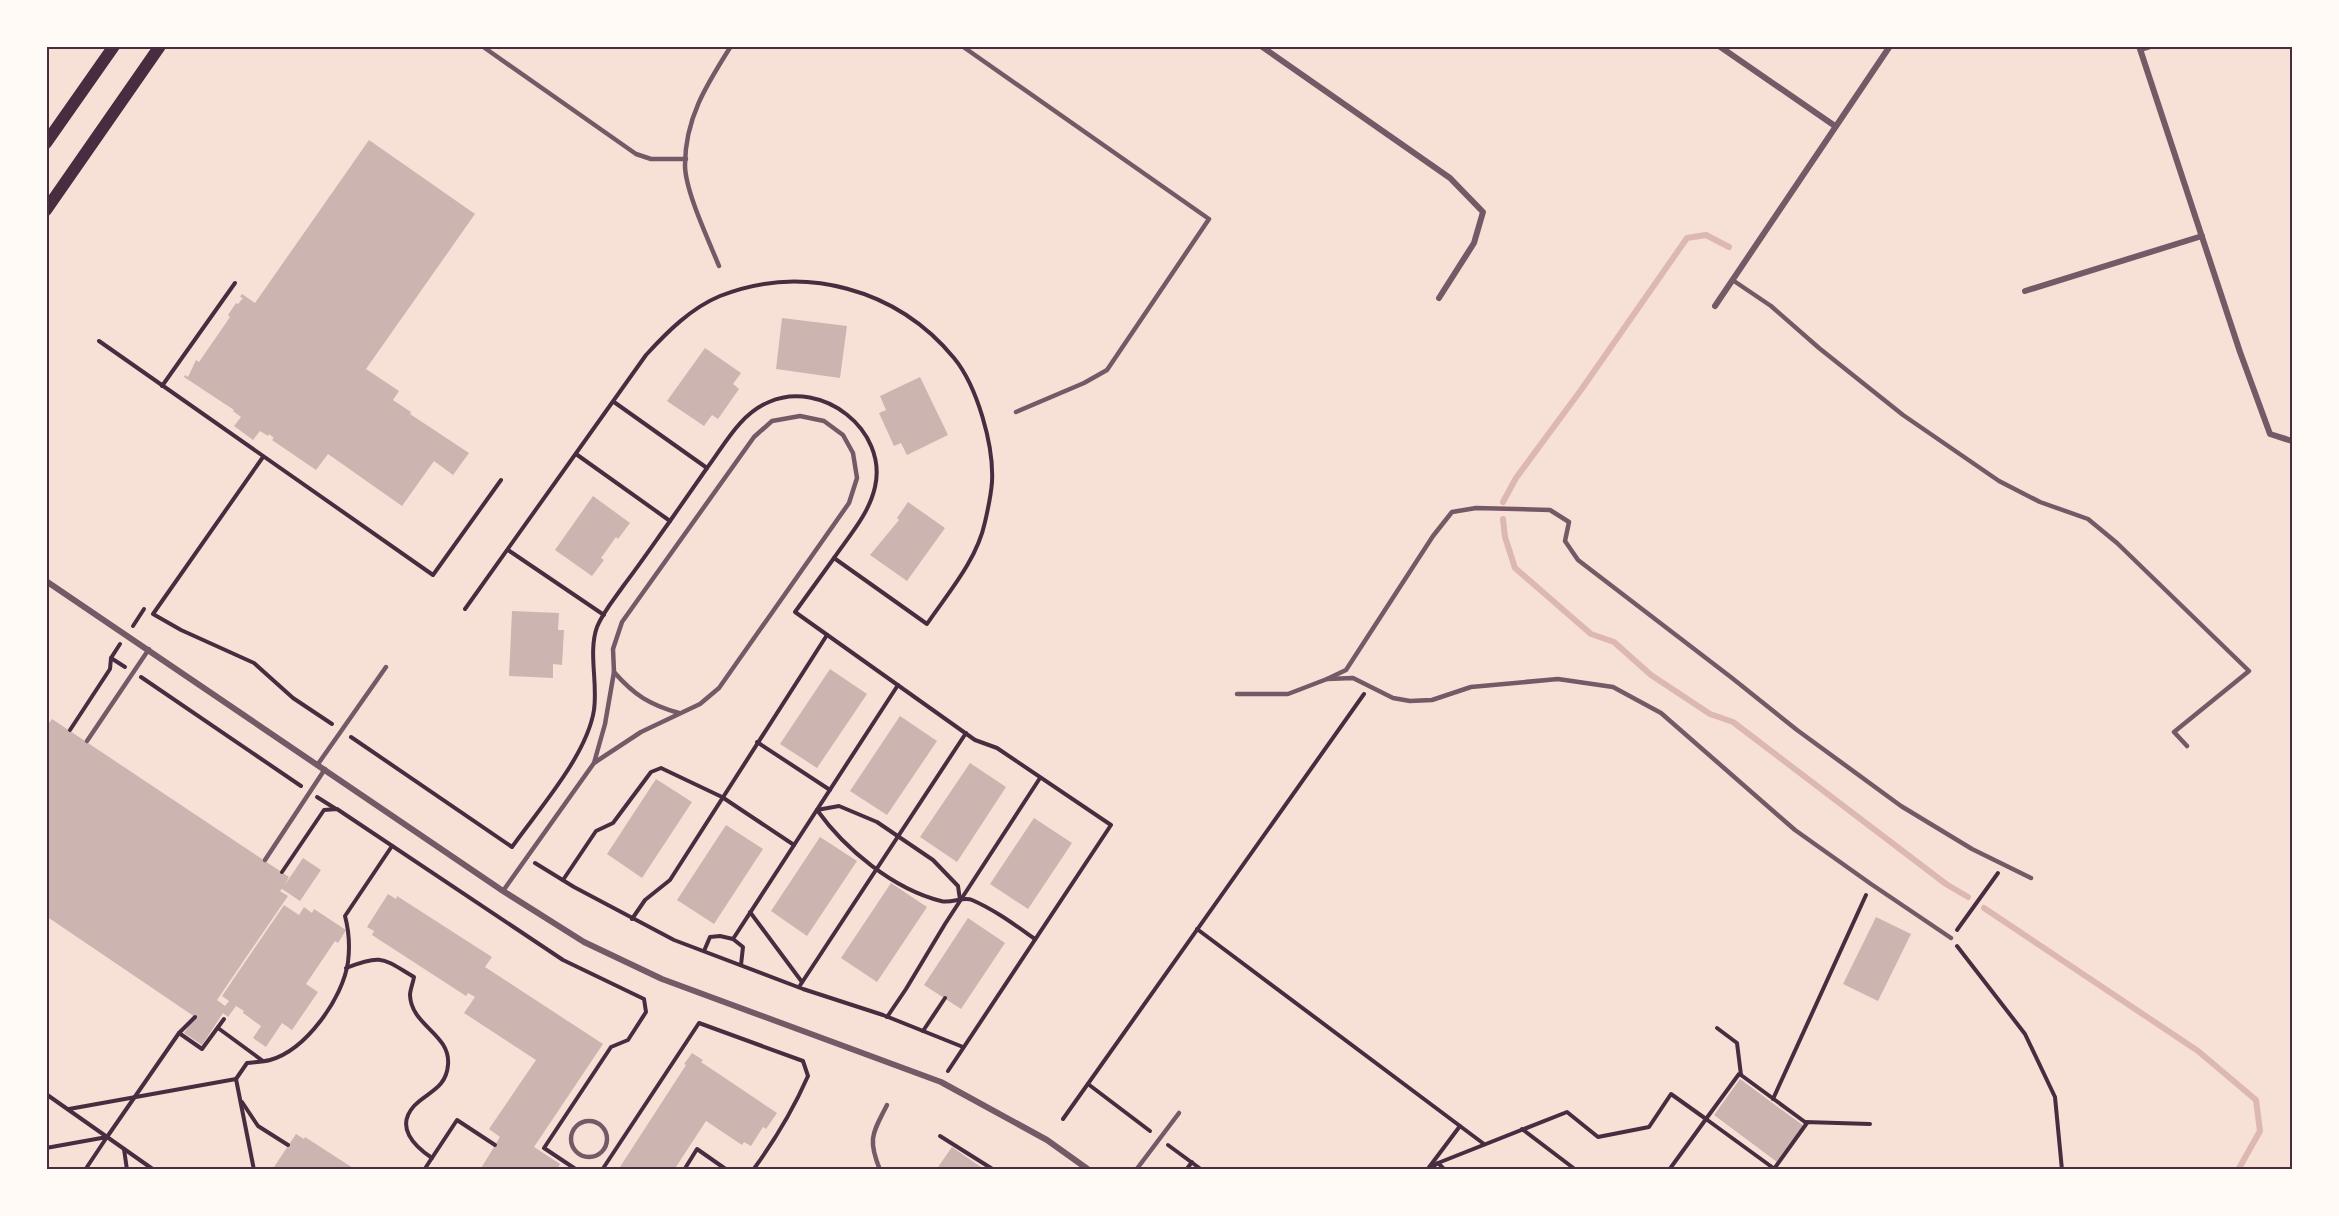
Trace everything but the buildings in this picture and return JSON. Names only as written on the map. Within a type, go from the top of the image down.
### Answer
[{"type":"main road","points":[[46,143],[114,46]]},
{"type":"main road","points":[[46,210],[160,46]]},
{"type":"street","points":[[1261,46],[1450,178],[1483,212],[1474,243],[1439,298]]},
{"type":"street","points":[[1719,46],[1835,126]]},
{"type":"street","points":[[1715,306],[1734,281],[1890,46]]},
{"type":"street","points":[[2151,46],[2140,48],[2240,352],[2270,434],[2292,441]]},
{"type":"street","points":[[2025,291],[2202,236]]},
{"type":"street","points":[[46,581],[503,891],[584,942],[622,961],[739,1008],[941,1082],[1047,1140],[1089,1170]]},
{"type":"lane","points":[[482,46],[636,154],[651,159],[686,159]]},
{"type":"lane","points":[[719,266],[693,199],[685,166],[690,127],[702,91],[731,46]]},
{"type":"lane","points":[[962,46],[1209,219],[1107,370],[1016,411]]},
{"type":"lane","points":[[1734,281],[1771,306],[1903,416],[1999,481],[2040,502],[2088,519],[2117,543],[2249,671],[2174,732],[2187,746]]},
{"type":"lane","points":[[503,891],[594,762],[605,724],[614,672],[613,649],[622,622],[754,437],[772,421],[800,416],[824,421],[843,435],[854,453],[857,478],[849,503],[719,688],[700,704],[640,732],[594,762]]},
{"type":"lane","points":[[1237,694],[1288,694],[1346,670],[1433,536],[1452,512],[1476,508],[1550,510],[1569,522],[1565,541],[1578,560],[1797,730],[1901,806],[1972,849],[2031,878]]},
{"type":"lane","points":[[87,741],[149,649]]},
{"type":"lane","points":[[318,764],[386,667]]},
{"type":"lane","points":[[614,672],[630,690],[656,707],[679,713]]},
{"type":"lane","points":[[1327,679],[1353,678],[1393,698],[1410,701],[1432,700],[1471,687],[1558,679],[1613,687],[1661,713],[1795,830],[1871,885],[1951,938]]},
{"type":"lane","points":[[265,860],[325,769]]},
{"type":"lane","points":[[880,1170],[872,1151],[872,1134],[887,1105]]},
{"type":"lane","points":[[1137,1170],[1179,1113]]},
{"type":"lane","points":[[586,1120],[598,1122],[605,1129],[608,1138],[604,1150],[594,1157],[581,1156],[572,1148],[570,1136],[575,1125],[586,1120]]},
{"type":"path","points":[[162,386],[235,283]]},
{"type":"path","points":[[99,341],[433,575],[501,480]]},
{"type":"path","points":[[465,609],[595,428]]},
{"type":"path","points":[[576,454],[670,521]]},
{"type":"path","points":[[263,457],[153,614],[181,630],[254,663],[293,698],[512,847],[563,880],[632,919],[674,940],[963,1047]]},
{"type":"path","points":[[512,847],[575,758],[586,736],[594,711],[593,654],[597,628],[708,468]]},
{"type":"path","points":[[507,550],[604,615]]},
{"type":"path","points":[[834,558],[795,612],[975,740],[997,748],[1111,825],[941,1082]]},
{"type":"path","points":[[70,730],[110,669],[111,658],[144,609]]},
{"type":"path","points":[[632,919],[645,900],[670,880],[827,634]]},
{"type":"path","points":[[111,658],[563,960],[644,999],[646,1012],[628,1040],[611,1047],[544,1148],[570,1168],[577,1170]]},
{"type":"path","points":[[733,939],[898,685]]},
{"type":"path","points":[[1063,1119],[1370,686]]},
{"type":"path","points":[[799,987],[966,733]]},
{"type":"path","points":[[757,742],[830,790]]},
{"type":"path","points":[[563,880],[596,831],[613,823],[651,772],[661,768],[722,797],[794,845]]},
{"type":"path","points":[[886,1017],[1041,778]]},
{"type":"path","points":[[817,810],[839,806],[877,822],[933,860],[958,886],[960,900]]},
{"type":"path","points":[[282,873],[324,810],[337,809]]},
{"type":"path","points":[[817,810],[833,833],[877,869],[910,890],[943,902],[969,899],[997,912],[1035,939]]},
{"type":"path","points":[[69,1109],[236,1079],[247,1063],[271,1060],[291,1050],[310,1034],[328,1010],[340,986],[346,968],[350,937],[345,916],[392,846]]},
{"type":"path","points":[[2004,864],[1951,938],[2025,1034],[2055,1097],[2062,1170]]},
{"type":"path","points":[[1773,1099],[1871,885]]},
{"type":"path","points":[[750,912],[802,982]]},
{"type":"path","points":[[1197,929],[1485,1144]]},
{"type":"path","points":[[704,951],[710,937],[720,936],[733,939],[743,947],[741,965]]},
{"type":"path","points":[[346,968],[370,959],[381,959],[414,977],[410,994],[416,1017],[441,1040],[447,1052],[448,1066],[444,1080],[435,1092],[416,1104],[410,1112],[407,1124],[409,1137],[416,1147],[432,1158]]},
{"type":"path","points":[[923,1031],[945,998]]},
{"type":"path","points":[[85,1170],[179,1034],[195,1017]]},
{"type":"path","points":[[179,1034],[202,1049],[224,1019]]},
{"type":"path","points":[[602,1170],[699,1023],[803,1061],[807,1076],[796,1103],[753,1170]]},
{"type":"path","points":[[218,1028],[263,1061]]},
{"type":"path","points":[[1717,1028],[1737,1042],[1741,1076]]},
{"type":"path","points":[[1669,1170],[1739,1074],[1805,1122],[1870,1124]]},
{"type":"path","points":[[236,1079],[255,1170]]},
{"type":"path","points":[[1088,1084],[1202,1170]]},
{"type":"path","points":[[46,1094],[154,1170]]},
{"type":"path","points":[[1427,1170],[1438,1163],[1567,1112],[1598,1137],[1649,1127],[1671,1094],[1775,1169],[1807,1124],[1805,1122]]},
{"type":"path","points":[[240,1098],[258,1126],[288,1145]]},
{"type":"path","points":[[424,1170],[457,1120],[495,1145]]},
{"type":"path","points":[[1427,1170],[1460,1126]]},
{"type":"path","points":[[1522,1129],[1576,1170]]},
{"type":"path","points":[[940,1136],[994,1170]]},
{"type":"path","points":[[46,1148],[107,1137]]},
{"type":"path","points":[[124,1149],[127,1170]]},
{"type":"path","points":[[684,1170],[697,1149],[728,1170]]},
{"type":"path","points":[[1186,1170],[1192,1162]]},
{"type":"path","points":[[1438,1163],[1445,1170]]},
{"type":"waterway","points":[[1503,502],[1516,478],[1581,390],[1687,238],[1706,235],[1729,247]]},
{"type":"waterway","points":[[1503,519],[1505,537],[1515,568],[1591,634],[1614,642],[1651,675],[1710,714],[1733,722],[1946,884],[1968,897]]},
{"type":"waterway","points":[[1984,908],[2198,1051],[2256,1100],[2260,1131],[2238,1170]]}]
